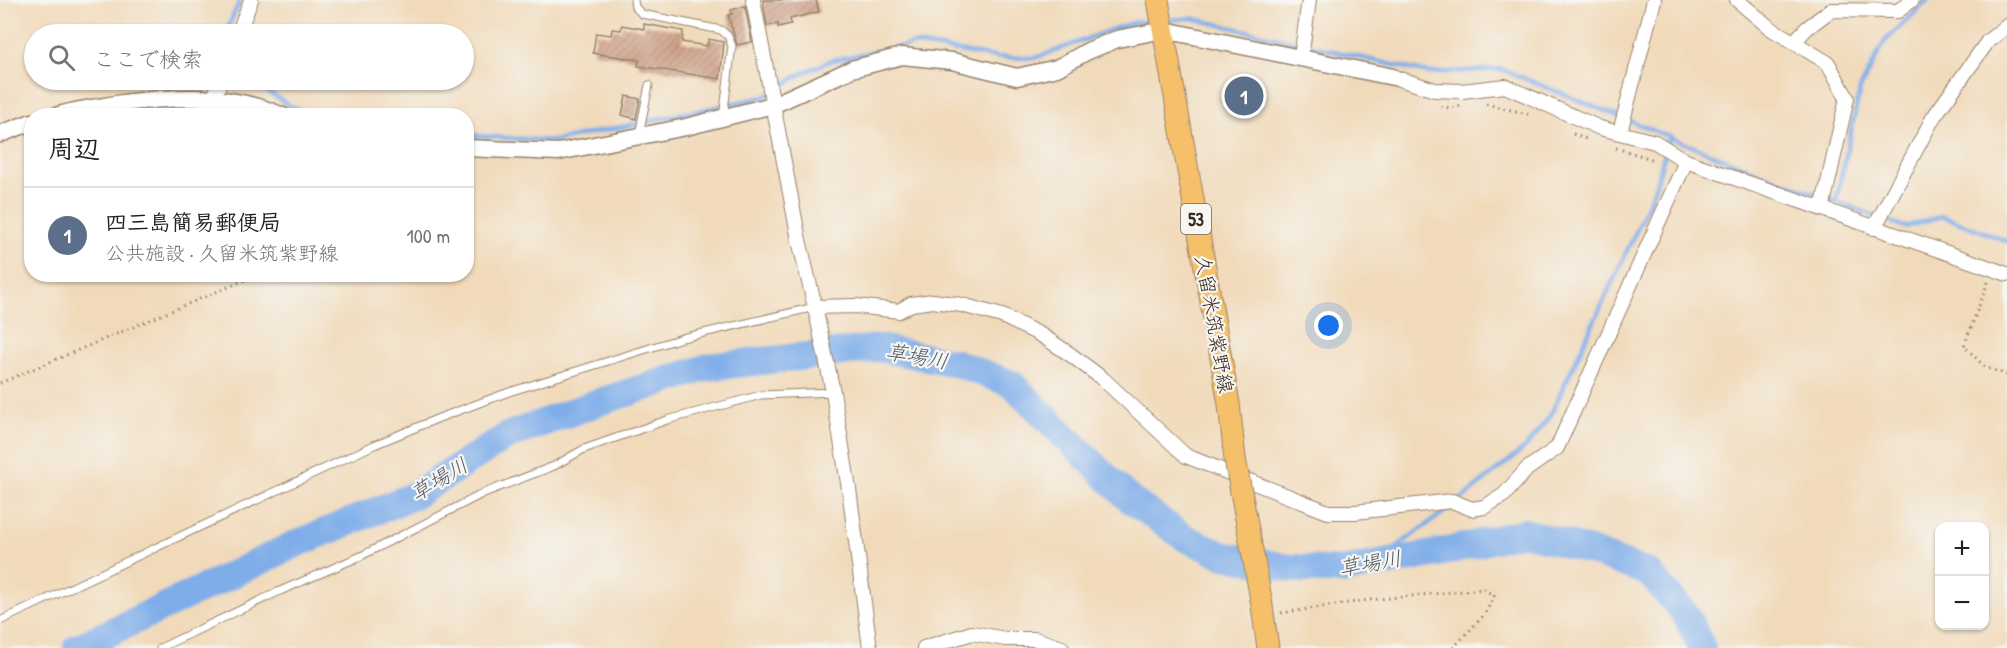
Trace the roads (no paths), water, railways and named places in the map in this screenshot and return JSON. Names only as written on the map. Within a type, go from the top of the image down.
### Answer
[{"type":"main road","name":"久留米筑紫野線","points":[[1158,0],[1229,404],[1235,459],[1268,648]]},
{"type":"street","points":[[242,24],[251,0]]},
{"type":"street","points":[[753,0],[799,240],[832,389],[849,489],[870,648]]},
{"type":"street","points":[[1301,58],[1309,0]]},
{"type":"street","points":[[1620,132],[1654,0]]},
{"type":"street","points":[[1737,0],[1770,28],[1828,63],[1847,98],[1822,209]]},
{"type":"street","points":[[1794,42],[1807,28],[1831,10],[1898,11],[1912,0]]},
{"type":"street","points":[[1874,228],[1933,118],[1988,41],[2007,26]]},
{"type":"street","points":[[474,148],[558,152],[723,118],[774,105],[852,69],[902,56],[952,61],[1017,77],[1057,68],[1088,51],[1117,39],[1164,30],[1393,77],[1435,90],[1462,91],[1505,86],[1600,128],[1655,142],[1686,161],[2007,274]]},
{"type":"street","points":[[214,98],[217,90]]},
{"type":"street","points":[[89,108],[182,97],[214,98],[260,108]]},
{"type":"street","points":[[0,134],[24,125]]},
{"type":"street","points":[[816,311],[855,306],[899,311],[911,304],[933,302],[962,305],[1002,316],[1041,335],[1103,379],[1186,456],[1328,512],[1354,512],[1452,501],[1472,509],[1484,507],[1504,495],[1527,469],[1557,448],[1686,161]]},
{"type":"street","points":[[924,648],[972,633],[1005,639],[1035,639],[1062,648]]},
{"type":"lane","points":[[634,0],[635,7],[642,14],[722,30],[728,36],[732,46],[723,118]]},
{"type":"lane","points":[[638,136],[648,85]]},
{"type":"lane","points":[[0,621],[374,445],[439,418],[509,392],[682,338],[816,311]]},
{"type":"lane","points":[[160,648],[280,591],[361,556],[484,493],[554,466],[584,449],[667,420],[761,396],[832,389]]},
{"type":"waterway","points":[[229,24],[240,0]]},
{"type":"waterway","points":[[1836,201],[1860,89],[1885,41],[1928,0]]},
{"type":"waterway","points":[[1167,20],[1191,18],[1428,73],[1501,69],[1759,173],[1905,227],[1942,216],[2007,241]]},
{"type":"waterway","points":[[474,136],[554,141],[764,97],[801,74],[832,60],[915,44],[995,57],[1035,58],[1116,28],[1136,22],[1156,21]]},
{"type":"waterway","points":[[265,90],[296,108]]},
{"type":"waterway","points":[[1460,500],[1525,448],[1549,418],[1645,212],[1670,136]]},
{"type":"waterway","name":"草場川","points":[[77,648],[298,543],[415,495],[507,436],[596,403],[708,367],[879,348],[956,363],[1012,384],[1129,499],[1187,539],[1223,555],[1290,568],[1342,571],[1443,552],[1524,532],[1590,551],[1649,573],[1687,616],[1702,648]]},
{"type":"waterway","points":[[1373,564],[1454,505]]},
{"type":"place","name":"四三島簡易郵便局","points":[[1244,96]]}]
